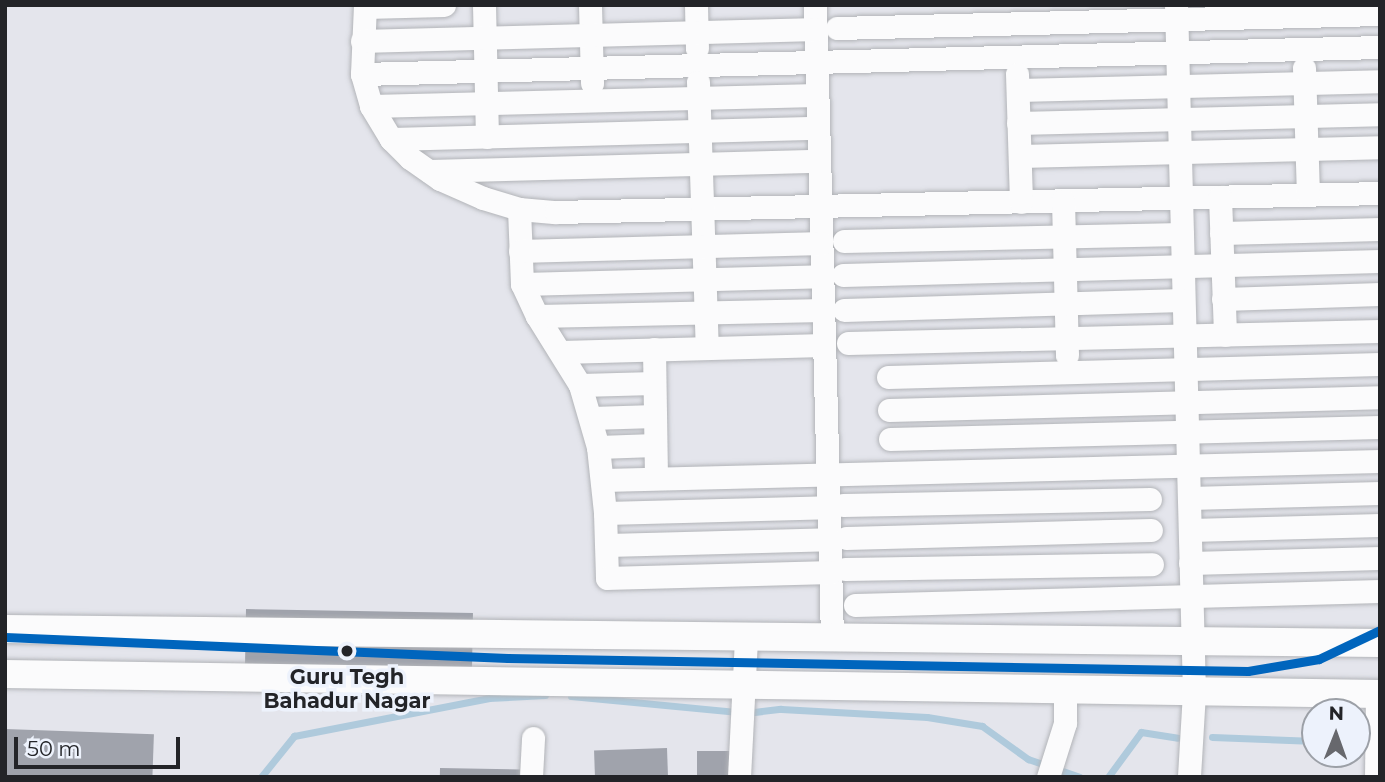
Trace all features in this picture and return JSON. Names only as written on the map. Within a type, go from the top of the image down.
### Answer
[{"type":"main road","points":[[5,629],[1380,643]]},
{"type":"main road","points":[[205,677],[206,632]]},
{"type":"main road","points":[[5,674],[205,677],[744,693],[1065,689],[1378,694]]},
{"type":"street","points":[[444,5],[365,6],[362,74],[371,106],[391,139],[429,171],[483,198],[519,209],[556,212],[1380,193]]},
{"type":"street","points":[[484,5],[487,137]]},
{"type":"street","points":[[590,5],[594,167]]},
{"type":"street","points":[[696,5],[707,348]]},
{"type":"street","points":[[815,5],[826,28],[816,62],[820,206],[833,242],[834,310],[824,345],[836,474],[838,570],[832,637]]},
{"type":"street","points":[[1176,13],[1194,692],[1189,777]]},
{"type":"street","points":[[1056,14],[1057,56]]},
{"type":"street","points":[[362,41],[826,28],[948,15],[1380,14]]},
{"type":"street","points":[[948,15],[949,59]]},
{"type":"street","points":[[362,74],[1177,53],[1303,43],[1380,47]]},
{"type":"street","points":[[1303,43],[1307,149],[1328,230],[1332,332]]},
{"type":"street","points":[[1016,57],[1021,202]]},
{"type":"street","points":[[1018,90],[1380,81]]},
{"type":"street","points":[[371,106],[817,95]]},
{"type":"street","points":[[1018,123],[1380,114]]},
{"type":"street","points":[[391,139],[818,128]]},
{"type":"street","points":[[1020,156],[1380,147]]},
{"type":"street","points":[[429,171],[819,161]]},
{"type":"street","points":[[1220,197],[1224,335]]},
{"type":"street","points":[[1063,201],[1070,468]]},
{"type":"street","points":[[519,209],[522,284],[537,316],[580,385],[598,447],[606,513],[607,578],[1153,564]]},
{"type":"street","points":[[1222,233],[1380,229]]},
{"type":"street","points":[[520,250],[1182,234]]},
{"type":"street","points":[[955,239],[962,471]]},
{"type":"street","points":[[522,284],[1380,261]]},
{"type":"street","points":[[1223,299],[1380,294]]},
{"type":"street","points":[[537,316],[1183,300]]},
{"type":"street","points":[[848,342],[887,344],[1380,331]]},
{"type":"street","points":[[1309,333],[1312,428],[1320,494],[1324,592]]},
{"type":"street","points":[[887,344],[891,472]]},
{"type":"street","points":[[561,352],[824,345]]},
{"type":"street","points":[[654,349],[656,478]]},
{"type":"street","points":[[888,377],[1380,364]]},
{"type":"street","points":[[580,385],[654,383]]},
{"type":"street","points":[[889,410],[1380,397]]},
{"type":"street","points":[[591,418],[654,416]]},
{"type":"street","points":[[890,439],[1380,427]]},
{"type":"street","points":[[1148,433],[1154,597]]},
{"type":"street","points":[[598,447],[655,445]]},
{"type":"street","points":[[603,480],[1380,460]]},
{"type":"street","points":[[1032,469],[1036,600]]},
{"type":"street","points":[[924,471],[928,603]]},
{"type":"street","points":[[709,477],[712,575]]},
{"type":"street","points":[[1189,498],[1380,493]]},
{"type":"street","points":[[606,513],[1150,499]]},
{"type":"street","points":[[1190,530],[1380,525]]},
{"type":"street","points":[[607,544],[1151,530]]},
{"type":"street","points":[[1190,563],[1380,558]]},
{"type":"street","points":[[855,604],[1380,591]]},
{"type":"street","points":[[739,777],[746,637]]},
{"type":"street","points":[[1048,777],[1065,723],[1065,689]]},
{"type":"street","points":[[1376,777],[1378,694]]},
{"type":"street","points":[[531,777],[533,738]]},
{"type":"building","name":"Guru Tegh Bahadur Nagar","points":[[246,609],[473,613],[472,682],[245,678]]},
{"type":"building","points":[[5,729],[154,734],[152,777],[5,777]]},
{"type":"building","points":[[667,748],[668,777],[595,777],[594,751]]},
{"type":"building","points":[[697,751],[731,751],[731,777],[697,777]]},
{"type":"building","points":[[440,768],[520,769],[520,777],[440,777]]},
{"type":"waterway","points":[[261,777],[294,736],[489,698],[545,695]]},
{"type":"waterway","points":[[571,696],[746,713],[781,709],[927,717],[982,726],[1028,759],[1080,777]]},
{"type":"waterway","points":[[1108,777],[1141,732],[1178,738]]},
{"type":"waterway","points":[[1212,737],[1301,740]]},
{"type":"transit line","points":[[5,637],[508,658],[1248,671],[1319,659],[1380,630]]},
{"type":"place","name":"Guru Tegh Bahadur Nagar","points":[[347,651]]}]
